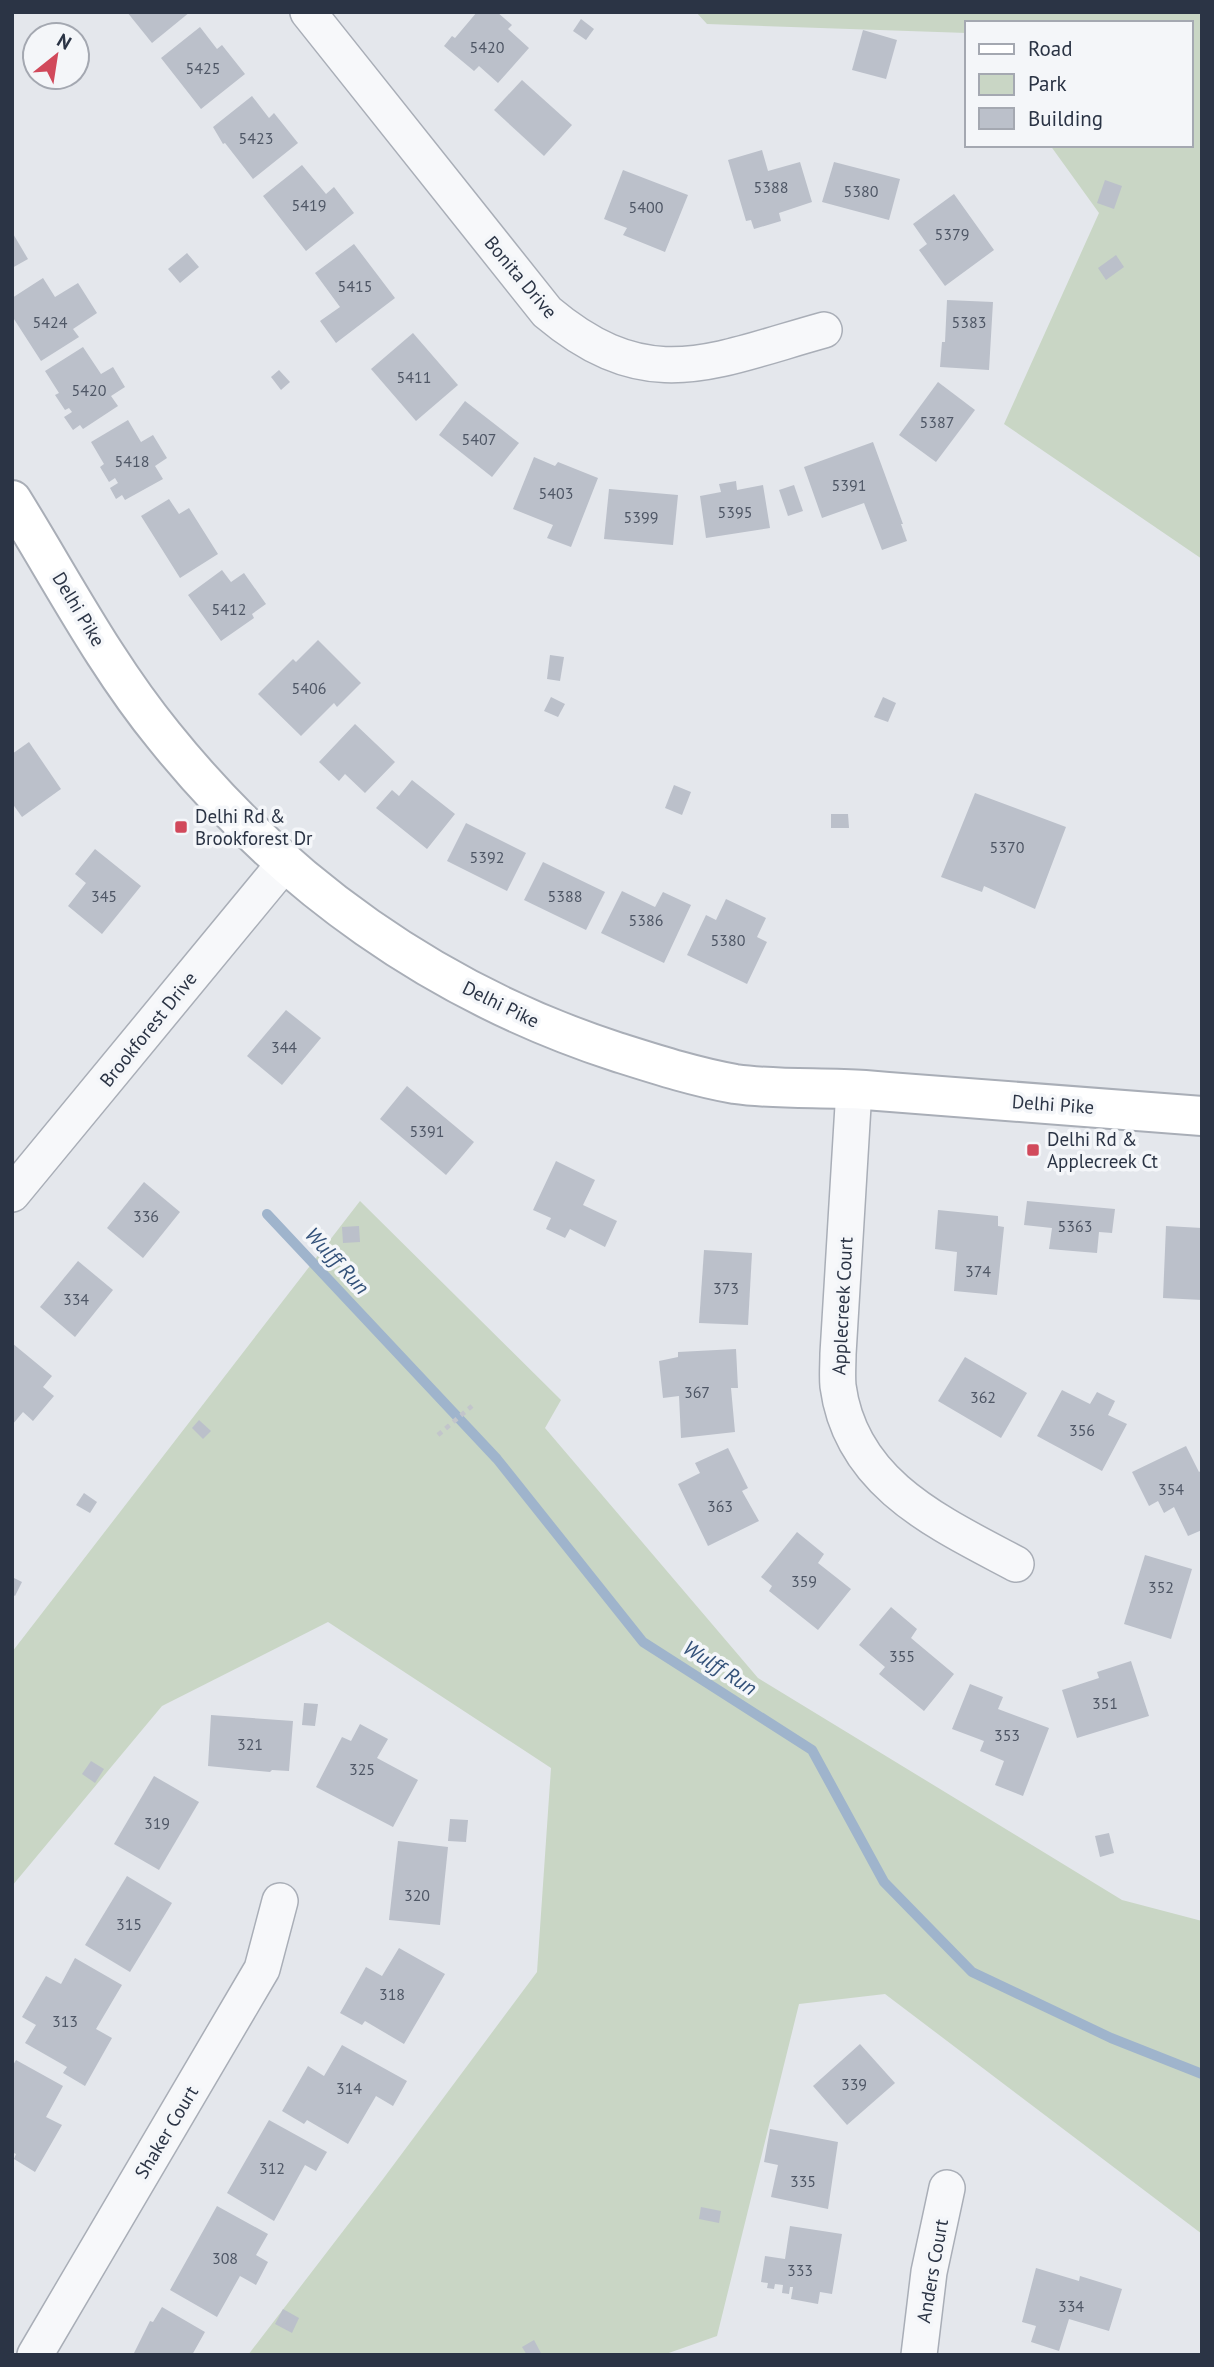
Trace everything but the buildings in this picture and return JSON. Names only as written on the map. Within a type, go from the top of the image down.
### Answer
[{"type":"street","name":"Bonita Drive","points":[[308,12],[547,312],[574,334],[604,351],[625,358],[670,366],[704,363],[824,330]]},
{"type":"street","name":"Delhi Pike","points":[[12,500],[119,674],[162,734],[224,806],[310,886],[392,946],[480,996],[573,1038],[654,1064],[736,1084],[854,1089],[1202,1115]]},
{"type":"street","name":"Brookforest Drive","points":[[12,1194],[284,864]]},
{"type":"street","name":"Applecreek Court","points":[[854,1089],[838,1354],[838,1386],[845,1417],[858,1446],[887,1483],[933,1520],[1016,1564]]},
{"type":"street","name":"Shaker Court","points":[[35,2355],[262,1969],[280,1901]]},
{"type":"street","name":"Anders Court","points":[[919,2355],[929,2272],[947,2188]]},
{"type":"path","points":[[438,1435],[472,1406]]},
{"type":"green space","points":[[696,12],[1202,12],[1202,559],[1004,424],[1099,213],[1051,147],[1193,147],[1193,21],[965,21],[965,33],[707,24]]},
{"type":"green space","points":[[360,1201],[561,1400],[545,1428],[758,1678],[1122,1900],[1202,1921],[1202,2234],[885,1994],[799,2004],[717,2336],[663,2355],[248,2355],[537,1972],[551,1768],[328,1622],[162,1706],[12,1886],[12,1652]]},
{"type":"waterway","name":"Wulff Run","points":[[267,1214],[497,1459],[643,1642],[812,1750],[884,1882],[972,1972],[1111,2038],[1202,2074]]},
{"type":"place","name":"Delhi Rd & Brookforest Dr","points":[[181,827]]},
{"type":"place","name":"Delhi Rd & Applecreek Ct","points":[[1033,1150]]}]
